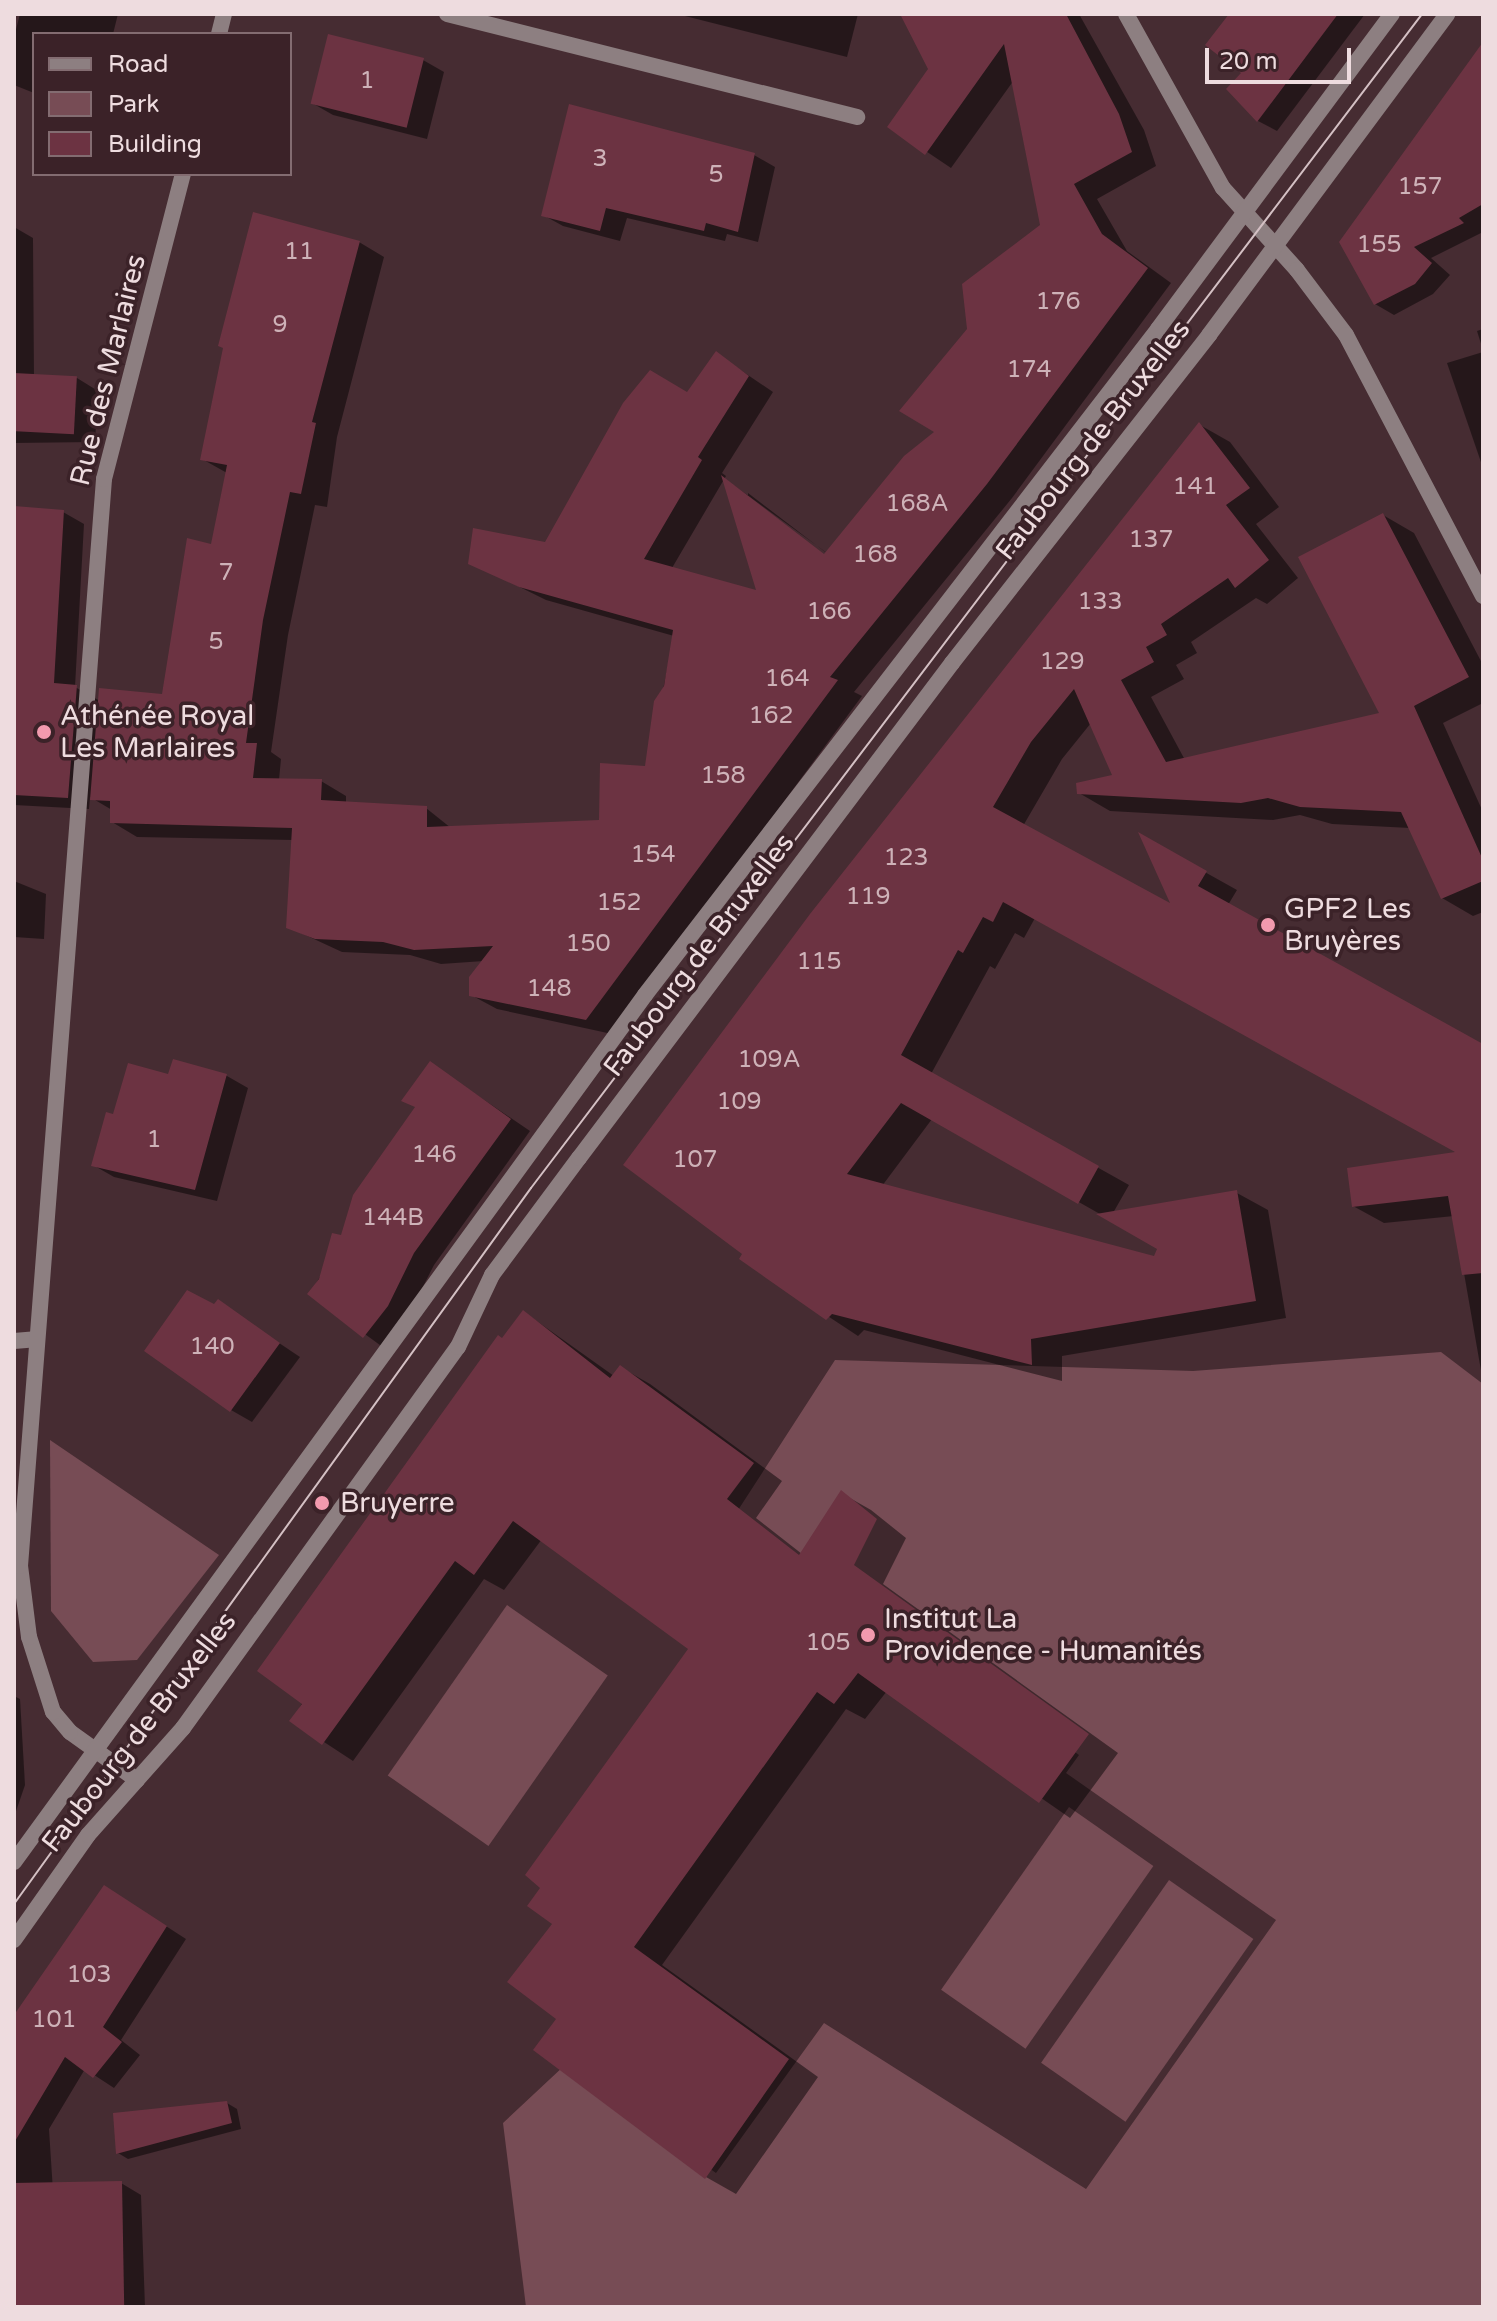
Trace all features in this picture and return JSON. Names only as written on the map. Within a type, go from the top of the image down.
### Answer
[{"type":"street","points":[[447,14],[857,117]]},
{"type":"street","points":[[1126,14],[1199,150],[1244,214],[1346,335],[1483,596]]},
{"type":"street","name":"Faubourg de Bruxelles","points":[[14,1862],[654,983],[1244,214],[1392,14]]},
{"type":"street","name":"Faubourg de Bruxelles","points":[[14,1940],[88,1835],[183,1728],[458,1347],[486,1285],[536,1216],[1447,14]]},
{"type":"street","name":"Rue des Marlaires","points":[[137,1780],[95,1750],[53,1712],[28,1628],[20,1566],[35,1339],[104,479],[182,176]]},
{"type":"street","points":[[14,1341],[35,1339]]},
{"type":"green space","points":[[1441,1352],[1483,1384],[1483,2307],[526,2307],[503,2123],[565,2065],[716,2173],[824,2023],[1086,2189],[1276,1920],[1066,1773],[1079,1755],[840,1580],[731,1521],[835,1360],[1193,1371]]},
{"type":"green space","points":[[50,1440],[219,1555],[137,1660],[93,1662],[51,1611]]},
{"type":"green space","points":[[507,1605],[608,1676],[488,1846],[388,1775]]},
{"type":"green space","points":[[1069,1807],[1153,1866],[1025,2049],[941,1990]]},
{"type":"green space","points":[[1169,1880],[1253,1939],[1125,2122],[1041,2063]]},
{"type":"building","points":[[900,14],[1066,14],[1119,114],[1132,152],[1074,184],[1102,234],[1148,268],[987,484],[830,677],[838,680],[586,1020],[469,996],[469,977],[493,946],[414,950],[383,942],[315,939],[286,928],[292,828],[110,823],[110,801],[90,800],[99,688],[162,694],[187,538],[211,544],[227,465],[200,460],[223,348],[218,346],[253,212],[360,241],[312,422],[316,423],[301,494],[290,492],[263,620],[246,743],[257,743],[253,778],[322,779],[321,800],[427,806],[427,827],[599,820],[600,763],[645,766],[654,701],[664,686],[673,630],[519,587],[468,564],[473,528],[545,542],[623,403],[650,370],[687,392],[716,351],[749,376],[698,457],[702,460],[644,559],[756,590],[721,475],[824,554],[904,456],[934,432],[899,411],[967,329],[962,284],[1040,225],[1004,44],[925,155],[887,127],[928,69]]},
{"type":"building","points":[[1229,14],[1338,14],[1257,122],[1226,89],[1241,73],[1205,45]]},
{"type":"building","points":[[328,34],[424,58],[407,128],[311,104]]},
{"type":"building","points":[[1483,42],[1483,204],[1459,218],[1464,223],[1414,247],[1432,263],[1415,284],[1374,305],[1339,242]]},
{"type":"building","points":[[569,104],[755,153],[738,232],[706,223],[704,231],[606,208],[600,231],[541,216]]},
{"type":"building","points":[[14,373],[77,376],[74,434],[14,431]]},
{"type":"building","points":[[1199,422],[1250,488],[1226,505],[1269,560],[1235,588],[1228,578],[1161,624],[1167,635],[1146,647],[1154,662],[1121,680],[1166,762],[1379,713],[1298,557],[1383,513],[1469,677],[1414,706],[1483,860],[1483,881],[1441,899],[1401,812],[1300,807],[1268,798],[1241,803],[1077,794],[1076,783],[1112,775],[1074,689],[1031,742],[993,807],[1170,903],[1138,832],[1207,871],[1198,886],[1483,1044],[1483,1273],[1462,1275],[1448,1196],[1352,1207],[1347,1168],[1455,1152],[1003,902],[993,922],[983,917],[963,953],[958,950],[901,1055],[1099,1166],[1078,1204],[901,1103],[847,1174],[1154,1256],[1157,1249],[1096,1214],[1237,1190],[1256,1301],[1031,1339],[1032,1365],[832,1314],[826,1320],[739,1259],[742,1254],[623,1165],[810,914]]},
{"type":"building","points":[[14,506],[64,510],[54,683],[77,685],[68,798],[14,795]]},
{"type":"building","points":[[173,1059],[227,1074],[195,1190],[91,1166],[106,1112],[113,1114],[128,1063],[168,1074]]},
{"type":"building","points":[[430,1061],[511,1119],[414,1253],[388,1306],[363,1338],[307,1294],[319,1279],[332,1233],[341,1235],[353,1195],[415,1107],[401,1101]]},
{"type":"building","points":[[187,1290],[214,1304],[218,1299],[280,1343],[230,1412],[144,1351]]},
{"type":"building","points":[[523,1310],[610,1378],[620,1365],[754,1463],[727,1499],[799,1555],[841,1490],[877,1519],[854,1565],[1089,1734],[1039,1803],[858,1673],[834,1704],[817,1692],[634,1947],[789,2059],[705,2179],[533,2050],[556,2019],[507,1982],[552,1924],[527,1906],[540,1888],[525,1875],[688,1649],[513,1521],[474,1575],[455,1561],[322,1745],[289,1721],[302,1704],[257,1671],[498,1335],[502,1338]]},
{"type":"building","points":[[104,1885],[167,1926],[103,2027],[122,2042],[93,2078],[65,2057],[14,2143],[14,2015]]},
{"type":"building","points":[[227,2101],[232,2123],[116,2154],[113,2113]]},
{"type":"building","points":[[122,2181],[124,2307],[15,2307],[14,2183]]},
{"type":"tram line","points":[[14,1904],[531,1188],[1422,14]]},
{"type":"place","name":"Athénée Royal Les Marlaires","points":[[44,732]]},
{"type":"place","name":"GPF2 Les Bruyères","points":[[1268,925]]},
{"type":"place","name":"Bruyerre","points":[[322,1503]]},
{"type":"place","name":"Institut La Providence - Humanités","points":[[868,1635]]}]
